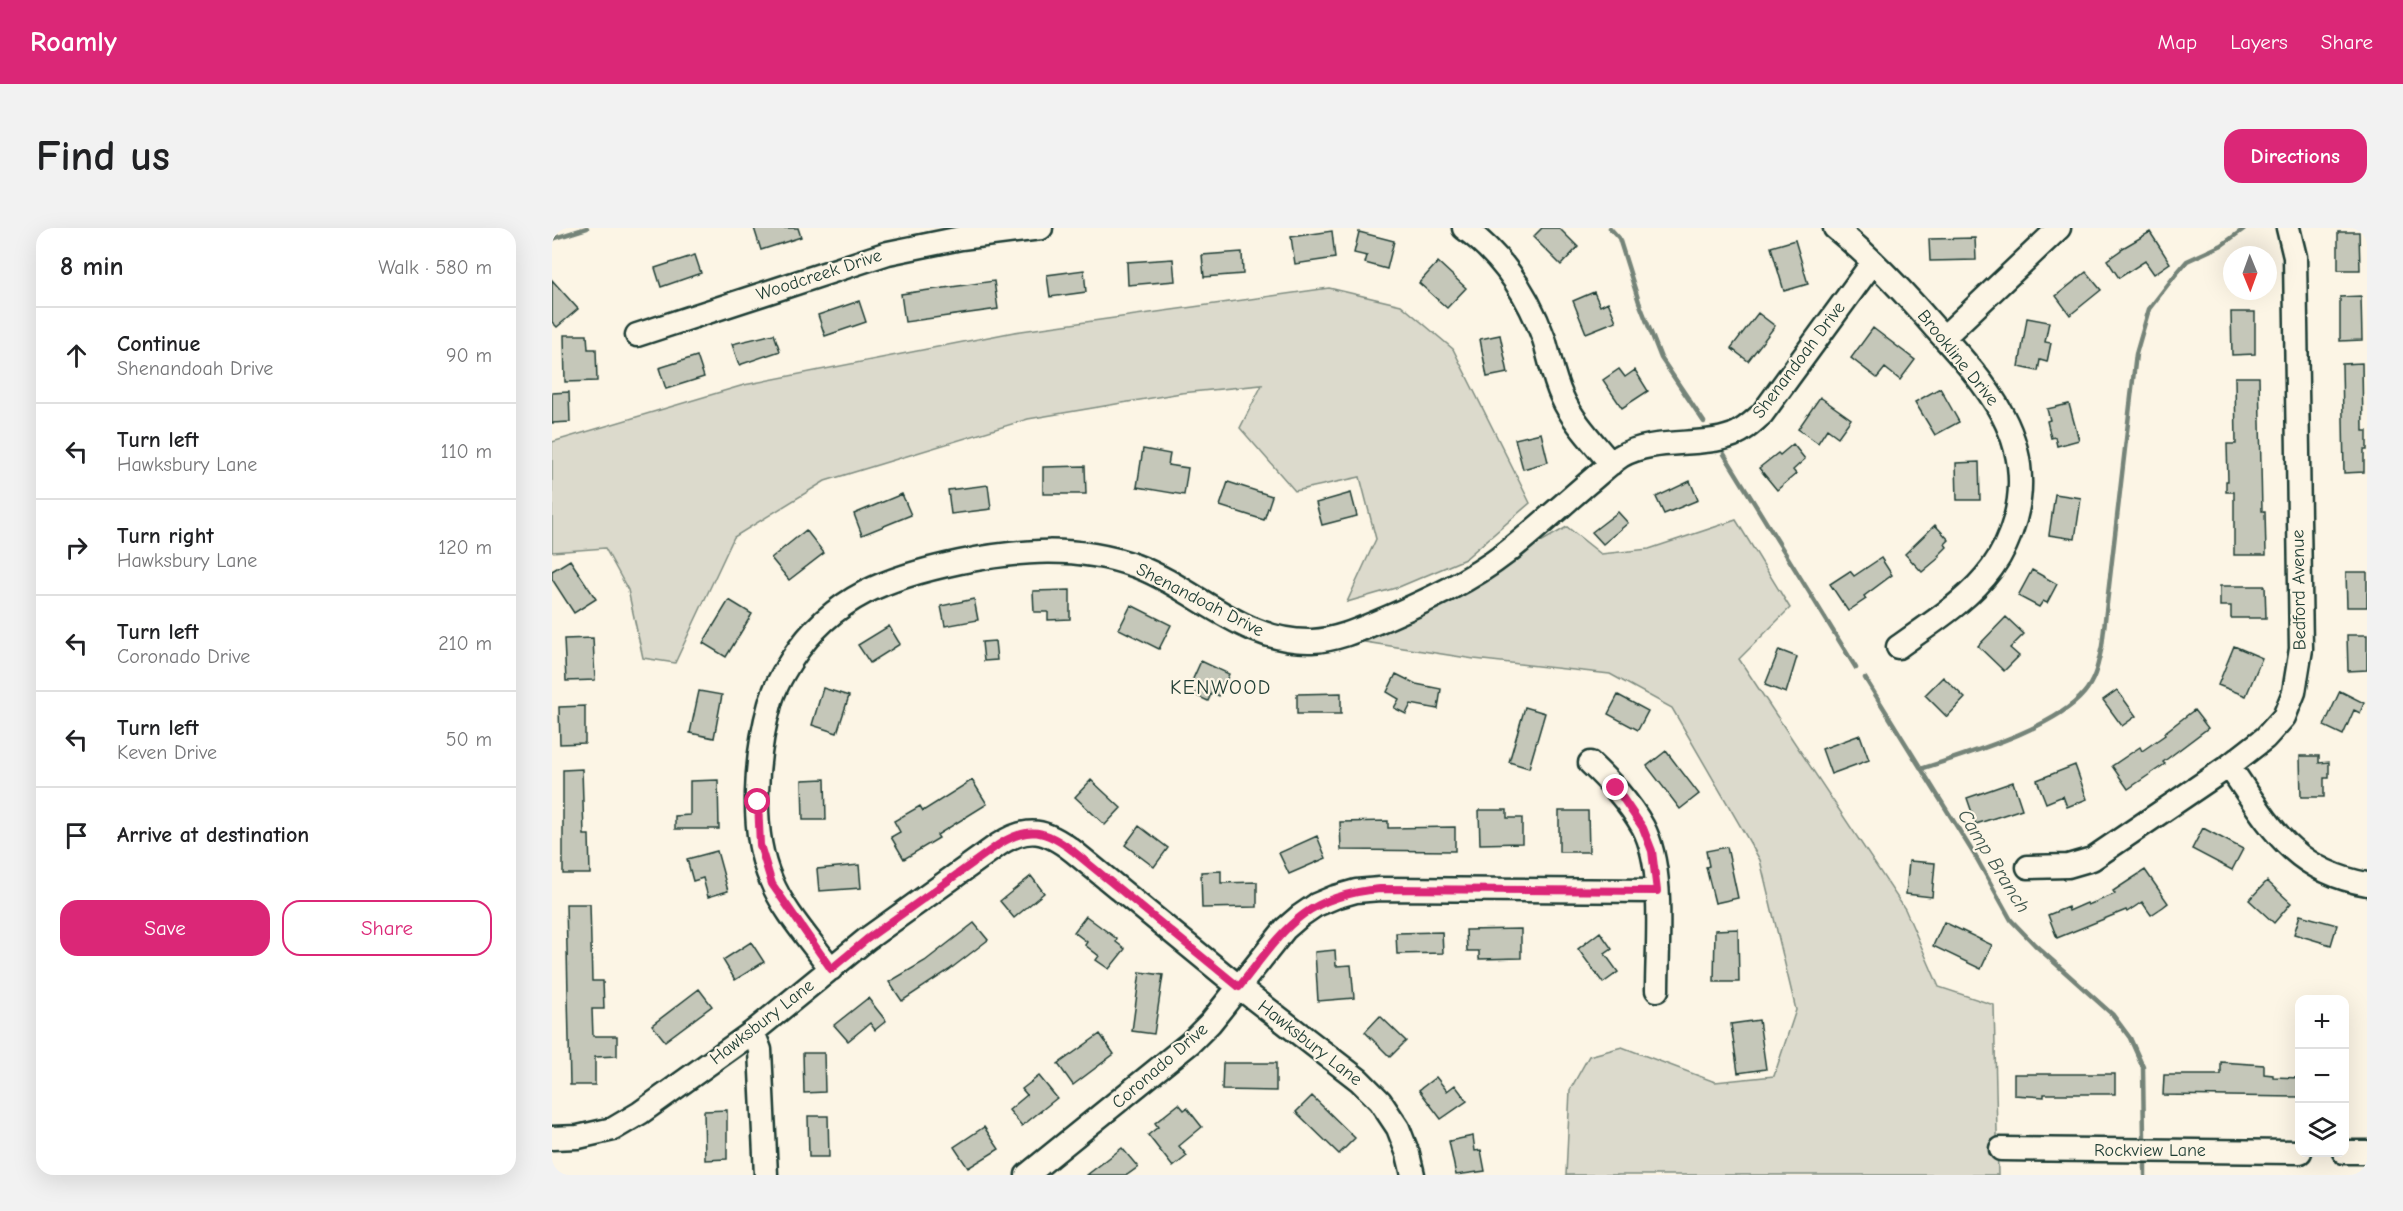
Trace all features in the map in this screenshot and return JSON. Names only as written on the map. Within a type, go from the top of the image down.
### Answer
[{"type":"street","name":"Woodcreek Drive","points":[[637,335],[888,253],[961,238],[1041,228]]},
{"type":"street","points":[[1464,228],[1490,249],[1523,291],[1538,324],[1565,404],[1611,464]]},
{"type":"street","name":"Brookline Drive","points":[[1835,228],[1892,279],[1986,387],[2009,426],[2019,463],[2021,482],[2019,503],[2006,547],[1978,586],[1898,647]]},
{"type":"street","points":[[1944,338],[2059,228]]},
{"type":"street","name":"Bedford Avenue","points":[[2028,867],[2068,866],[2092,859],[2229,766],[2265,738],[2284,717],[2294,692],[2301,649],[2295,257],[2288,228]]},
{"type":"street","name":"Shenandoah Drive","points":[[831,969],[783,901],[765,866],[760,845],[759,761],[762,730],[773,693],[783,674],[803,641],[821,622],[846,602],[874,586],[935,567],[1010,552],[1073,552],[1097,555],[1139,567],[1170,581],[1232,621],[1269,636],[1311,640],[1333,638],[1359,630],[1454,587],[1481,570],[1505,553],[1622,456],[1647,447],[1708,441],[1735,434],[1748,426],[1762,414],[1873,262]]},
{"type":"street","points":[[1590,763],[1616,788],[1643,828],[1652,851],[1657,891],[1658,990]]},
{"type":"street","points":[[2229,766],[2271,826],[2296,853],[2325,873],[2367,884]]},
{"type":"street","name":"Hawksbury Lane","points":[[552,1138],[578,1137],[613,1129],[640,1113],[753,1032],[867,939],[1004,841],[1023,833],[1038,832],[1056,838],[1073,851],[1239,987],[1359,1080],[1380,1101],[1398,1128],[1413,1175]]},
{"type":"street","name":"Coronado Drive","points":[[1027,1175],[1190,1043],[1210,1023],[1285,929],[1316,905],[1356,891],[1392,889],[1657,891]]},
{"type":"street","points":[[753,1032],[760,1050],[766,1175]]},
{"type":"street","name":"Rockview Lane","points":[[2001,1149],[2295,1152]]},
{"type":"street","points":[[2349,1152],[2367,1152]]},
{"type":"shaded area","points":[[1329,288],[1401,305],[1453,349],[1530,503],[1465,559],[1399,587],[1347,602],[1376,539],[1360,477],[1295,491],[1240,428],[1262,385],[1181,393],[1028,419],[825,481],[734,537],[675,663],[643,658],[628,590],[605,548],[552,552],[552,442],[744,385],[1014,332]]},
{"type":"shaded area","points":[[1736,520],[1790,608],[1739,659],[1905,909],[1939,987],[1994,1005],[1998,1175],[1566,1175],[1570,1090],[1589,1056],[1622,1047],[1715,1082],[1774,1076],[1796,1010],[1760,860],[1672,708],[1610,674],[1474,659],[1365,642],[1567,527],[1601,554],[1649,549]]},
{"type":"building","points":[[754,228],[798,228],[801,237],[761,250]]},
{"type":"building","points":[[1542,228],[1559,228],[1578,247],[1561,265],[1533,237]]},
{"type":"building","points":[[1332,231],[1335,258],[1295,264],[1291,237]]},
{"type":"building","points":[[1359,232],[1394,241],[1387,269],[1365,263],[1367,256],[1354,253]]},
{"type":"building","points":[[2150,232],[2170,263],[2154,274],[2145,261],[2119,278],[2107,260]]},
{"type":"building","points":[[2338,232],[2359,232],[2360,270],[2338,270]]},
{"type":"building","points":[[1975,238],[1976,260],[1930,261],[1929,239]]},
{"type":"building","points":[[1795,240],[1808,284],[1784,291],[1771,247]]},
{"type":"building","points":[[1242,252],[1243,274],[1204,277],[1202,255]]},
{"type":"building","points":[[695,255],[701,273],[661,287],[655,268]]},
{"type":"building","points":[[1173,259],[1175,281],[1128,285],[1127,262]]},
{"type":"building","points":[[1438,262],[1466,288],[1447,308],[1419,283]]},
{"type":"building","points":[[1084,270],[1086,292],[1050,297],[1047,275]]},
{"type":"building","points":[[2086,272],[2101,290],[2070,315],[2056,296]]},
{"type":"building","points":[[552,280],[578,309],[557,327],[552,322]]},
{"type":"building","points":[[994,281],[998,309],[905,322],[901,294]]},
{"type":"building","points":[[1594,292],[1600,306],[1608,302],[1616,321],[1586,333],[1573,301]]},
{"type":"building","points":[[2361,296],[2362,340],[2340,341],[2340,297]]},
{"type":"building","points":[[859,301],[866,322],[825,336],[818,315]]},
{"type":"building","points":[[2231,312],[2255,312],[2255,354],[2232,355]]},
{"type":"building","points":[[1758,313],[1775,326],[1748,361],[1731,348]]},
{"type":"building","points":[[2027,318],[2049,322],[2045,342],[2051,343],[2047,362],[2040,360],[2038,371],[2019,367]]},
{"type":"building","points":[[1873,328],[1915,360],[1900,380],[1885,368],[1877,378],[1851,358]]},
{"type":"building","points":[[774,334],[780,351],[739,365],[732,344]]},
{"type":"building","points":[[564,335],[587,335],[588,349],[596,349],[597,381],[565,382]]},
{"type":"building","points":[[1500,335],[1508,373],[1487,377],[1480,339]]},
{"type":"building","points":[[697,356],[704,377],[666,389],[659,368]]},
{"type":"building","points":[[2362,363],[2363,431],[2367,431],[2364,472],[2344,473],[2342,364]]},
{"type":"building","points":[[1619,369],[1625,377],[1635,370],[1648,391],[1622,408],[1603,380]]},
{"type":"building","points":[[2235,377],[2259,377],[2262,511],[2265,511],[2266,555],[2234,555],[2234,492],[2226,492],[2226,481],[2228,481],[2227,444],[2236,444]]},
{"type":"building","points":[[1940,388],[1959,422],[1935,435],[1915,402]]},
{"type":"building","points":[[569,392],[570,422],[552,423],[552,393]]},
{"type":"building","points":[[1820,397],[1851,419],[1838,437],[1827,429],[1818,443],[1798,429]]},
{"type":"building","points":[[2069,404],[2079,440],[2057,446],[2055,437],[2051,438],[2047,409]]},
{"type":"building","points":[[1541,433],[1548,462],[1523,469],[1515,439]]},
{"type":"building","points":[[1793,444],[1805,459],[1793,470],[1796,474],[1777,490],[1759,468]]},
{"type":"building","points":[[1143,449],[1170,454],[1168,465],[1188,468],[1184,495],[1137,487]]},
{"type":"building","points":[[1979,462],[1980,500],[1957,500],[1956,463]]},
{"type":"building","points":[[1085,466],[1086,494],[1043,494],[1043,467]]},
{"type":"building","points":[[1690,481],[1698,500],[1664,514],[1656,497]]},
{"type":"building","points":[[1228,482],[1272,496],[1264,520],[1220,506]]},
{"type":"building","points":[[988,485],[991,509],[951,514],[948,490]]},
{"type":"building","points":[[1351,493],[1357,516],[1322,525],[1316,503]]},
{"type":"building","points":[[902,494],[911,515],[862,535],[854,514]]},
{"type":"building","points":[[2055,494],[2081,498],[2075,539],[2049,535]]},
{"type":"building","points":[[1618,512],[1628,523],[1603,544],[1592,532]]},
{"type":"building","points":[[1935,525],[1949,540],[1945,544],[1947,547],[1938,556],[1940,557],[1922,572],[1905,554]]},
{"type":"building","points":[[806,530],[824,553],[789,580],[771,558]]},
{"type":"building","points":[[1881,558],[1892,575],[1864,596],[1866,599],[1848,611],[1830,584],[1850,571],[1854,576]]},
{"type":"building","points":[[570,560],[596,599],[574,613],[552,579],[552,571]]},
{"type":"building","points":[[2032,570],[2057,584],[2047,603],[2043,601],[2039,607],[2018,596]]},
{"type":"building","points":[[2346,572],[2367,572],[2367,607],[2347,607]]},
{"type":"building","points":[[2220,586],[2265,586],[2266,618],[2231,618],[2231,606],[2220,606]]},
{"type":"building","points":[[1070,590],[1070,619],[1048,620],[1048,612],[1034,612],[1033,591]]},
{"type":"building","points":[[974,599],[978,620],[945,626],[941,606]]},
{"type":"building","points":[[729,600],[752,614],[726,657],[703,643]]},
{"type":"building","points":[[1131,605],[1171,625],[1159,649],[1119,629]]},
{"type":"building","points":[[2006,617],[2024,634],[2010,648],[2019,656],[2004,671],[1978,646]]},
{"type":"building","points":[[889,626],[900,644],[870,663],[858,645]]},
{"type":"building","points":[[2347,635],[2367,635],[2367,670],[2348,671]]},
{"type":"building","points":[[593,638],[595,680],[566,681],[564,639]]},
{"type":"building","points":[[995,641],[997,660],[984,661],[982,642]]},
{"type":"building","points":[[2234,646],[2262,658],[2246,696],[2218,685]]},
{"type":"building","points":[[1779,650],[1797,657],[1786,693],[1765,685]]},
{"type":"building","points":[[1201,661],[1229,674],[1219,696],[1212,692],[1208,701],[1195,695],[1200,685],[1192,681]]},
{"type":"building","points":[[1396,674],[1416,684],[1441,689],[1438,709],[1411,704],[1406,714],[1394,708],[1399,699],[1387,692]]},
{"type":"building","points":[[1943,677],[1965,698],[1947,717],[1925,695]]},
{"type":"building","points":[[823,688],[849,696],[837,733],[812,725]]},
{"type":"building","points":[[2117,690],[2136,716],[2122,726],[2103,700]]},
{"type":"building","points":[[699,691],[722,695],[714,738],[690,733]]},
{"type":"building","points":[[2340,691],[2364,703],[2360,713],[2354,710],[2343,735],[2324,726]]},
{"type":"building","points":[[1341,693],[1341,714],[1297,714],[1297,694]]},
{"type":"building","points":[[1618,695],[1648,711],[1638,730],[1608,714]]},
{"type":"building","points":[[585,706],[585,743],[560,744],[559,707]]},
{"type":"building","points":[[1525,707],[1545,713],[1529,768],[1509,762]]},
{"type":"building","points":[[2194,710],[2208,728],[2163,762],[2165,764],[2128,789],[2112,766],[2140,747],[2142,751]]},
{"type":"building","points":[[1860,735],[1869,760],[1831,774],[1822,749]]},
{"type":"building","points":[[1666,751],[1699,794],[1680,809],[1647,766]]},
{"type":"building","points":[[2300,756],[2319,756],[2319,763],[2329,762],[2329,778],[2324,778],[2324,797],[2301,797]]},
{"type":"building","points":[[2075,765],[2087,799],[2067,807],[2063,796],[2046,803],[2037,780]]},
{"type":"building","points":[[582,769],[584,835],[589,835],[590,874],[563,874],[563,770]]},
{"type":"building","points":[[825,779],[826,820],[803,820],[802,780]]},
{"type":"building","points":[[718,780],[719,829],[675,829],[675,816],[690,815],[690,781]]},
{"type":"building","points":[[972,780],[987,804],[937,835],[939,838],[904,859],[891,837],[900,832],[894,821],[920,806],[923,811]]},
{"type":"building","points":[[1091,780],[1121,808],[1105,825],[1075,797]]},
{"type":"building","points":[[2013,782],[2022,809],[1976,824],[1967,798]]},
{"type":"building","points":[[1479,810],[1507,810],[1507,818],[1522,818],[1522,843],[1480,844]]},
{"type":"building","points":[[1559,811],[1588,811],[1589,852],[1559,852]]},
{"type":"building","points":[[1388,821],[1388,828],[1455,827],[1455,851],[1341,850],[1340,822]]},
{"type":"building","points":[[1139,826],[1168,848],[1154,867],[1125,845]]},
{"type":"building","points":[[2203,828],[2243,849],[2232,870],[2192,849]]},
{"type":"building","points":[[1317,836],[1326,858],[1289,874],[1279,853]]},
{"type":"building","points":[[1727,847],[1738,898],[1715,903],[1706,867],[1709,866],[1706,851]]},
{"type":"building","points":[[717,851],[728,891],[708,897],[703,878],[693,881],[687,859]]},
{"type":"building","points":[[1909,861],[1935,863],[1932,897],[1906,894]]},
{"type":"building","points":[[859,865],[861,888],[819,891],[817,869]]},
{"type":"building","points":[[2145,870],[2168,903],[2163,907],[2151,915],[2142,902],[2127,912],[2126,910],[2057,938],[2048,915],[2068,907],[2069,911],[2115,894],[2113,891]]},
{"type":"building","points":[[1221,871],[1221,883],[1257,882],[1257,907],[1202,908],[1201,872]]},
{"type":"building","points":[[1031,876],[1044,893],[1014,918],[1000,901]]},
{"type":"building","points":[[2267,881],[2291,903],[2274,923],[2249,900]]},
{"type":"building","points":[[566,904],[590,904],[592,981],[603,981],[604,1009],[592,1009],[593,1036],[617,1036],[617,1056],[595,1057],[595,1085],[570,1085]]},
{"type":"building","points":[[2300,915],[2337,925],[2331,945],[2294,934]]},
{"type":"building","points":[[1086,916],[1117,939],[1116,942],[1125,949],[1109,969],[1096,960],[1099,956],[1074,932]]},
{"type":"building","points":[[1944,922],[1992,945],[1981,969],[1933,946]]},
{"type":"building","points":[[974,923],[988,940],[949,970],[902,1001],[889,982],[925,961]]},
{"type":"building","points":[[1521,929],[1521,958],[1479,959],[1479,951],[1467,951],[1466,930]]},
{"type":"building","points":[[1738,929],[1739,982],[1714,982],[1715,930]]},
{"type":"building","points":[[1442,932],[1443,953],[1397,954],[1396,933]]},
{"type":"building","points":[[1600,932],[1612,949],[1605,954],[1618,972],[1603,983],[1578,949]]},
{"type":"building","points":[[751,942],[764,962],[735,980],[723,960]]},
{"type":"building","points":[[1335,950],[1336,966],[1351,965],[1354,998],[1318,1001],[1315,952]]},
{"type":"building","points":[[1140,972],[1163,975],[1154,1034],[1132,1031]]},
{"type":"building","points":[[699,989],[712,1006],[665,1041],[652,1025]]},
{"type":"building","points":[[868,998],[886,1021],[875,1030],[870,1023],[848,1041],[834,1025]]},
{"type":"building","points":[[1380,1016],[1406,1041],[1390,1057],[1365,1032]]},
{"type":"building","points":[[1759,1020],[1766,1069],[1738,1073],[1731,1024]]},
{"type":"building","points":[[1100,1034],[1114,1054],[1073,1085],[1058,1064]]},
{"type":"building","points":[[803,1053],[824,1053],[825,1092],[804,1093]]},
{"type":"building","points":[[2221,1062],[2264,1065],[2264,1074],[2273,1075],[2273,1077],[2295,1078],[2295,1097],[2163,1095],[2164,1075],[2221,1075]]},
{"type":"building","points":[[1223,1063],[1276,1063],[1276,1091],[1222,1090]]},
{"type":"building","points":[[2014,1074],[2115,1074],[2115,1094],[2044,1094],[2044,1097],[2014,1095]]},
{"type":"building","points":[[1039,1076],[1057,1098],[1022,1126],[1009,1110],[1027,1095],[1022,1089]]},
{"type":"building","points":[[1436,1077],[1447,1091],[1455,1085],[1467,1101],[1441,1119],[1419,1090]]},
{"type":"building","points":[[1312,1096],[1355,1138],[1339,1154],[1296,1112]]},
{"type":"building","points":[[1179,1104],[1184,1110],[1187,1108],[1202,1127],[1179,1146],[1187,1156],[1173,1167],[1148,1135],[1158,1127],[1155,1123]]},
{"type":"building","points":[[727,1110],[727,1159],[705,1160],[704,1111]]},
{"type":"building","points":[[808,1116],[828,1116],[829,1157],[809,1157]]},
{"type":"building","points":[[984,1127],[999,1149],[968,1168],[954,1147]]},
{"type":"building","points":[[1473,1136],[1475,1151],[1481,1150],[1485,1171],[1456,1175],[1449,1141]]},
{"type":"building","points":[[1122,1148],[1138,1167],[1127,1175],[1087,1175]]},
{"type":"waterway","name":"Camp Branch","points":[[552,239],[587,228]]},
{"type":"waterway","name":"Camp Branch","points":[[1610,228],[1619,238],[1639,302],[1661,358],[1704,422]]},
{"type":"waterway","points":[[1921,769],[2031,729],[2070,706],[2088,688],[2096,671],[2102,646],[2136,354],[2149,309],[2187,261],[2222,245],[2245,228]]},
{"type":"waterway","name":"Camp Branch","points":[[1724,454],[1856,668]]},
{"type":"waterway","name":"Camp Branch","points":[[1865,678],[1977,859],[2011,920],[2035,945],[2113,1015],[2130,1038],[2143,1067],[2144,1140]]},
{"type":"waterway","name":"Camp Branch","points":[[2145,1160],[2145,1175]]},
{"type":"district","name":"KENWOOD","points":[[1221,687]]},
{"type":"route","points":[[758,802],[760,845],[772,884],[831,969],[867,939],[1010,837],[1038,832],[1056,838],[1073,851],[1239,987],[1285,929],[1300,916],[1316,905],[1356,891],[1380,889],[1657,891],[1652,851],[1643,828],[1616,788]]}]
